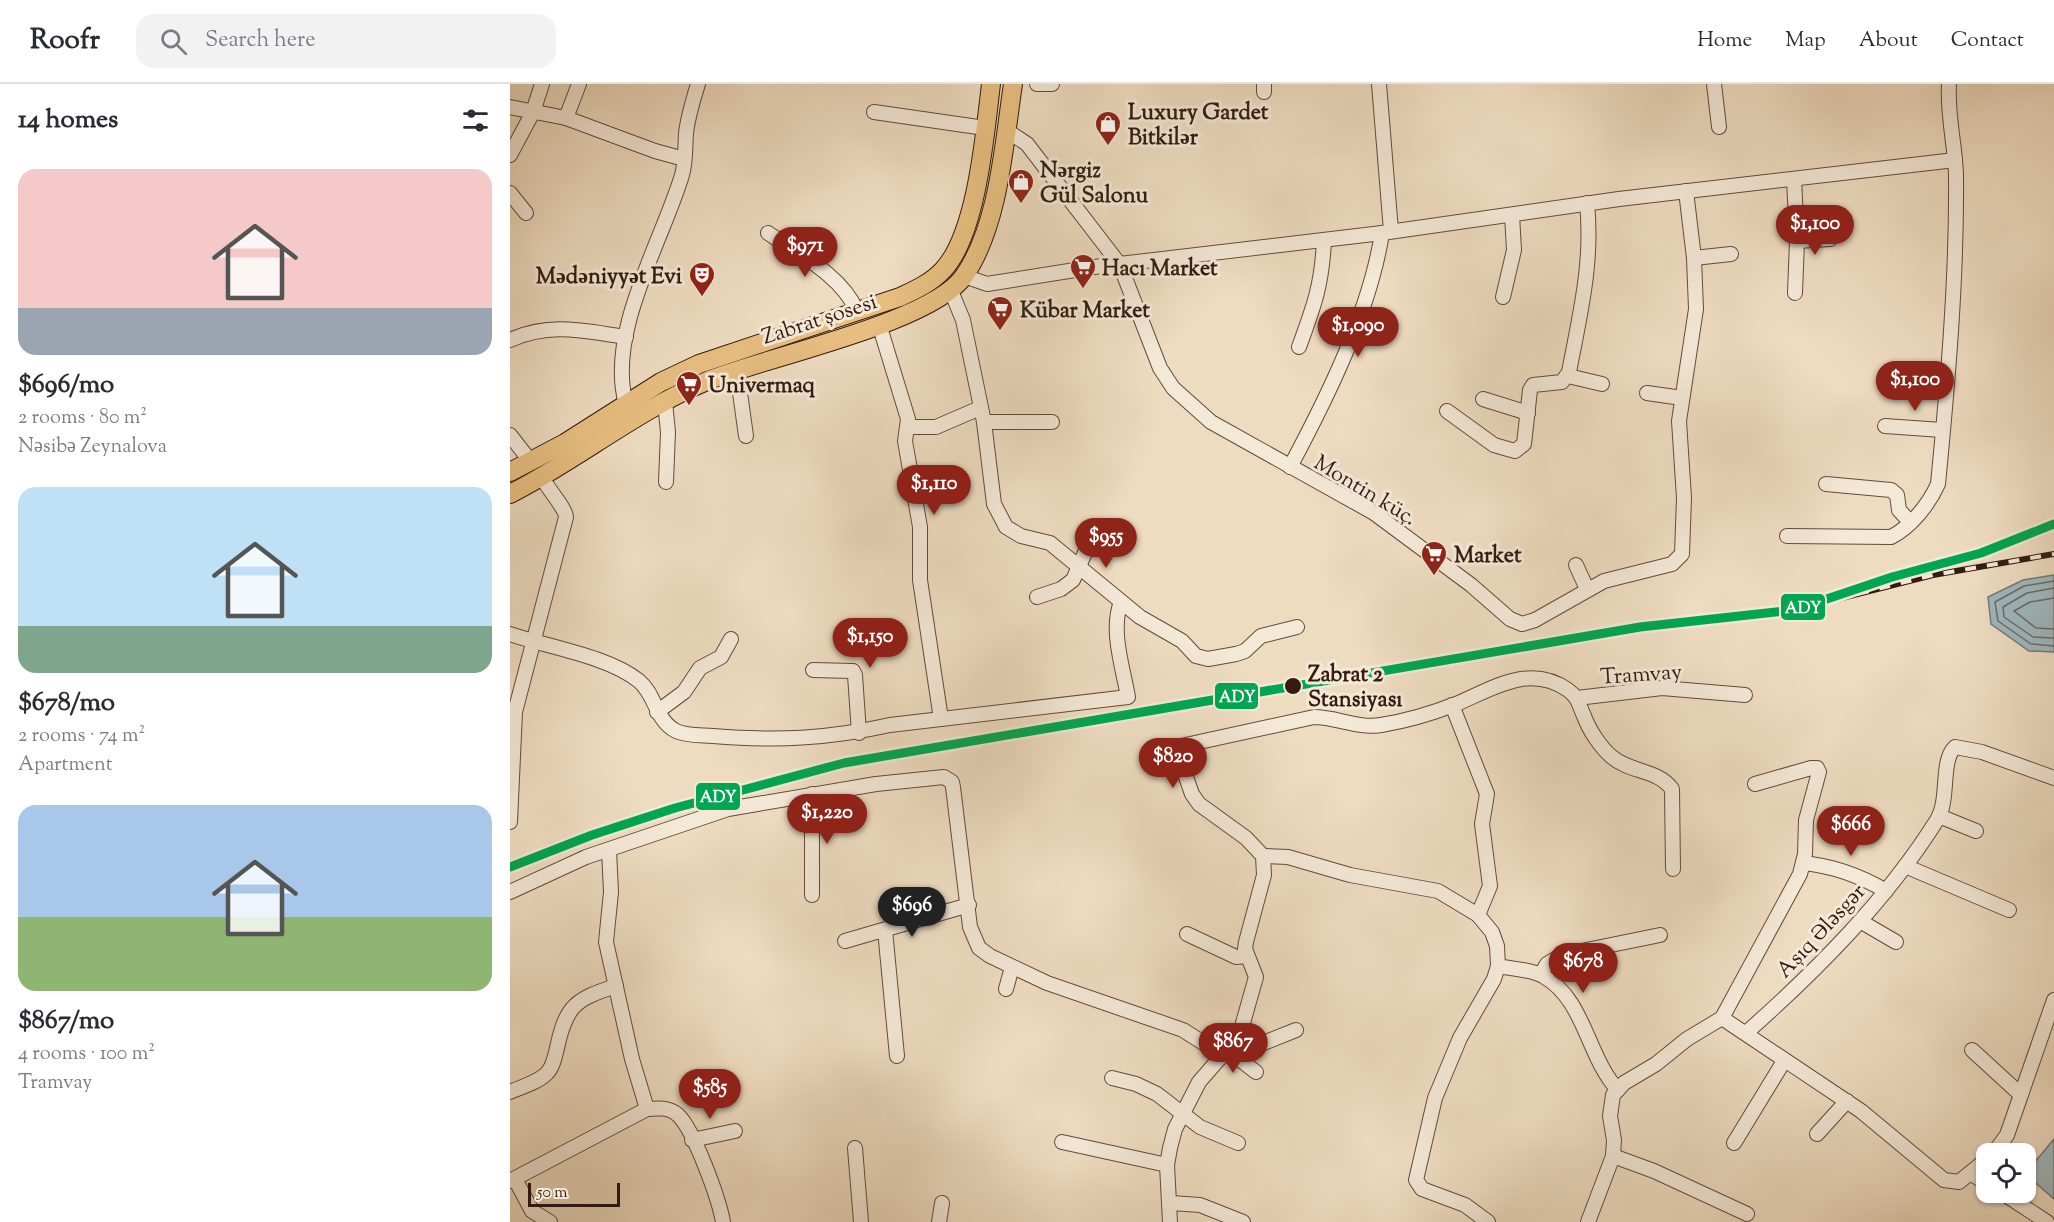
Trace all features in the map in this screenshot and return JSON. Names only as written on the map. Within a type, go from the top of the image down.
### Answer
[{"type":"main road","name":"Zabrat şosesi","points":[[510,472],[531,462],[660,382],[699,364],[916,290],[943,270],[950,261],[975,194],[991,84]]},
{"type":"main road","name":"Zabrat şosesi","points":[[510,494],[665,402],[737,370],[923,308],[951,291],[964,276],[976,254],[994,200],[1012,84]]},
{"type":"street","points":[[510,155],[533,112],[542,84]]},
{"type":"street","points":[[566,118],[579,84]]},
{"type":"street","points":[[626,404],[621,387],[626,337],[637,298],[683,172],[686,131],[698,84]]},
{"type":"street","points":[[1037,84],[1052,84]]},
{"type":"street","points":[[1290,467],[1321,405],[1362,310],[1387,232],[1379,84]]},
{"type":"street","points":[[1714,84],[1719,127]]},
{"type":"street","points":[[1787,536],[1891,537],[1910,522],[1932,498],[1938,484],[1953,284],[1955,160],[1948,105],[1949,84]]},
{"type":"street","points":[[510,106],[566,118],[655,151],[684,159]]},
{"type":"street","points":[[874,112],[986,128]]},
{"type":"street","name":"Montin küç.","points":[[1006,130],[1027,144],[1120,265],[1160,368],[1173,388],[1210,422],[1374,513],[1517,623],[1535,620],[1587,589],[1616,576],[1672,564],[1682,554],[1684,498],[1678,435],[1694,330],[1694,258],[1686,191]]},
{"type":"street","points":[[964,276],[987,284],[1387,232],[1587,203],[1955,160]]},
{"type":"street","points":[[1794,179],[1797,241],[1796,292]]},
{"type":"street","points":[[510,193],[525,213]]},
{"type":"street","points":[[1568,376],[1588,272],[1590,233],[1587,203]]},
{"type":"street","points":[[1503,297],[1514,250],[1512,215]]},
{"type":"street","points":[[768,233],[838,283],[849,294],[857,311]]},
{"type":"street","points":[[1797,241],[1830,239]]},
{"type":"street","points":[[1299,347],[1318,297],[1322,278],[1324,240]]},
{"type":"street","points":[[1694,258],[1731,254]]},
{"type":"street","points":[[951,291],[963,320],[984,422],[994,504],[999,518],[1014,533],[1050,543],[1140,617],[1172,633],[1196,656],[1208,659],[1236,654],[1245,651],[1261,636],[1297,627]]},
{"type":"street","points":[[879,324],[906,405],[908,427],[906,451],[921,540],[920,580],[940,719]]},
{"type":"street","points":[[510,340],[531,331],[547,328],[626,337]]},
{"type":"street","points":[[737,370],[746,436]]},
{"type":"street","points":[[1447,411],[1494,445],[1515,451],[1524,444],[1533,385],[1557,383],[1568,376],[1602,384]]},
{"type":"street","points":[[1647,393],[1682,398]]},
{"type":"street","points":[[1483,399],[1528,413]]},
{"type":"street","points":[[665,402],[668,432],[666,482]]},
{"type":"street","points":[[908,427],[936,427],[980,408]]},
{"type":"street","points":[[984,422],[1052,423]]},
{"type":"street","points":[[1885,426],[1942,430]]},
{"type":"street","points":[[510,435],[531,462]]},
{"type":"street","points":[[510,822],[512,734],[532,641],[566,518],[563,507],[552,495],[542,477]]},
{"type":"street","points":[[1826,484],[1891,490],[1897,495],[1899,510],[1910,522]]},
{"type":"street","points":[[1037,597],[1061,589],[1073,580],[1087,548],[1111,529]]},
{"type":"street","points":[[1576,565],[1587,589]]},
{"type":"street","points":[[510,634],[621,669],[645,687],[657,712],[667,725],[679,733],[742,738],[808,739],[859,733],[890,725],[1128,697],[1118,633],[1117,616],[1121,602]]},
{"type":"street","points":[[657,712],[684,692],[700,668],[721,657],[731,639]]},
{"type":"street","points":[[813,670],[853,671],[859,733]]},
{"type":"street","name":"Tramvay","points":[[1263,856],[1246,838],[1199,804],[1192,794],[1180,753],[1181,746],[1314,717],[1336,718],[1363,726],[1384,725],[1452,705],[1515,679],[1551,682],[1562,686],[1577,698],[1592,732],[1612,757],[1627,767],[1653,774],[1672,789],[1673,869]]},
{"type":"street","name":"Tramvay","points":[[1577,698],[1662,688],[1745,695]]},
{"type":"street","points":[[1452,705],[1487,794],[1482,824],[1490,885],[1478,915]]},
{"type":"street","name":"Aşıq Ələsgər","points":[[1746,1033],[1824,960],[1905,867],[1940,816],[1944,801],[1948,757],[1955,747],[1982,752],[2054,778]]},
{"type":"street","points":[[1588,1222],[1613,1156],[1610,1106],[1618,1090],[1688,1039],[1722,1018],[1761,948],[1803,863],[1806,820],[1819,772],[1816,768],[1755,784]]},
{"type":"street","points":[[510,892],[609,850],[729,809],[812,794],[931,778],[950,779],[969,905],[970,927],[979,948],[1012,967],[1055,986],[1183,1030],[1205,1044],[1228,1051],[1256,1072]]},
{"type":"street","points":[[812,794],[812,895]]},
{"type":"street","points":[[1940,816],[1976,831]]},
{"type":"street","points":[[609,850],[611,892],[606,942],[632,1059],[647,1109]]},
{"type":"street","points":[[1170,1222],[1171,1203],[1167,1165],[1182,1114],[1199,1082],[1228,1051],[1256,977],[1256,970],[1247,956],[1246,942],[1264,875],[1263,856],[1288,857],[1350,875],[1430,888],[1457,901],[1478,915],[1492,932],[1497,946],[1498,966],[1488,992],[1460,1038],[1435,1098],[1416,1180],[1422,1189],[1466,1205],[1488,1222]]},
{"type":"street","points":[[1803,863],[1822,865],[1862,876],[1886,891]]},
{"type":"street","points":[[1905,867],[2009,910]]},
{"type":"street","points":[[845,941],[969,905]]},
{"type":"street","points":[[1860,921],[1896,942]]},
{"type":"street","points":[[885,930],[897,1056]]},
{"type":"street","points":[[1187,934],[1236,957],[1247,956]]},
{"type":"street","points":[[1541,974],[1547,964],[1562,955],[1660,935]]},
{"type":"street","points":[[1498,966],[1541,974],[1560,988],[1569,1000],[1598,1054],[1603,1071],[1618,1090]]},
{"type":"street","points":[[1006,989],[1012,967]]},
{"type":"street","points":[[510,1092],[546,1075],[551,1068],[561,1027],[573,1007],[585,996],[616,986]]},
{"type":"street","points":[[2001,1143],[2007,1135],[2019,1093],[2054,1000]]},
{"type":"street","points":[[1722,1018],[1847,1101],[1944,1180],[1959,1182],[1976,1170]]},
{"type":"street","points":[[1228,1051],[1256,1046],[1296,1030]]},
{"type":"street","points":[[1972,1050],[2019,1093]]},
{"type":"street","points":[[1734,1143],[1784,1061]]},
{"type":"street","points":[[1112,1078],[1136,1084],[1157,1094],[1200,1127],[1238,1143]]},
{"type":"street","points":[[1817,1134],[1847,1101]]},
{"type":"street","points":[[543,1221],[524,1200],[512,1180],[647,1109],[672,1111],[679,1116],[710,1180],[723,1222]]},
{"type":"street","points":[[692,1140],[735,1131]]},
{"type":"street","points":[[1062,1142],[1167,1165]]},
{"type":"street","points":[[855,1148],[861,1222]]},
{"type":"street","points":[[1613,1156],[1653,1171],[1747,1214]]},
{"type":"street","points":[[1972,1174],[1976,1177]]},
{"type":"street","points":[[939,1222],[942,1203]]},
{"type":"street","points":[[1171,1203],[1200,1205],[1243,1222]]},
{"type":"street","points":[[2018,1203],[2047,1222]]},
{"type":"water","points":[[2054,575],[2054,652],[2029,651],[1991,624],[1988,597],[2023,580]]},
{"type":"water","points":[[2054,1139],[2054,1199],[2036,1183],[2036,1161]]},
{"type":"railway","points":[[1794,610],[1933,575],[2054,554]]},
{"type":"transit line","name":"ADY","points":[[510,867],[592,835],[675,808],[844,763],[1640,627],[1794,610],[1892,577],[1981,553],[2054,524]]},
{"type":"place","name":"Luxury Gardet Bitkilər","points":[[1108,147]]},
{"type":"place","name":"Nərgiz Gül Salonu","points":[[1021,205]]},
{"type":"place","name":"Hacı Market","points":[[1083,290]]},
{"type":"place","name":"Mədəniyyət Evi","points":[[702,298]]},
{"type":"place","name":"Kübar Market","points":[[1000,332]]},
{"type":"place","name":"Univermaq","points":[[689,407]]},
{"type":"place","name":"Market","points":[[1434,577]]},
{"type":"place","name":"Zabrat 2 Stansiyası","points":[[1293,686]]}]
